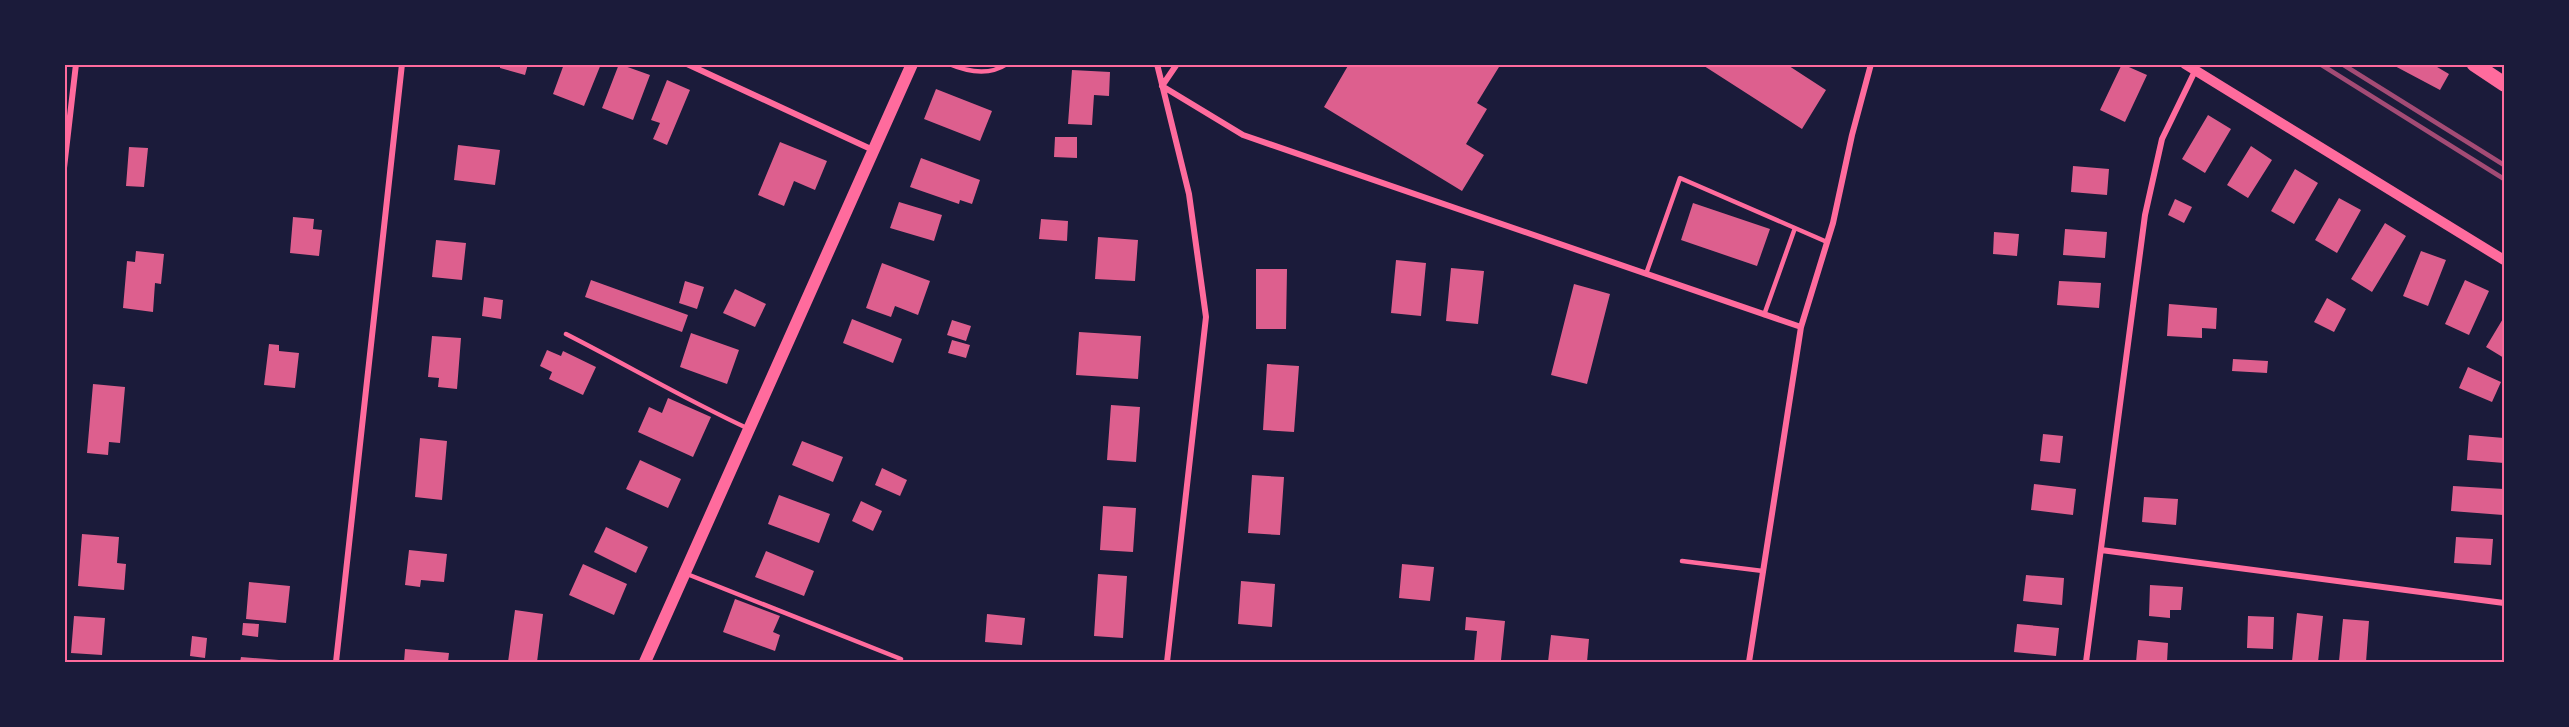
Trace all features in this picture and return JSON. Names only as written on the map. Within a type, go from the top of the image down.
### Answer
[{"type":"main road","points":[[645,663],[912,64]]},
{"type":"main road","points":[[2474,64],[2505,84]]},
{"type":"street","points":[[64,168],[75,64]]},
{"type":"street","points":[[336,663],[402,64]]},
{"type":"street","points":[[687,64],[873,150]]},
{"type":"street","points":[[1157,64],[1190,194],[1206,317],[1167,663]]},
{"type":"street","points":[[1162,86],[1177,64]]},
{"type":"street","points":[[1749,663],[1801,327],[1827,242],[1871,64]]},
{"type":"street","points":[[2185,64],[2505,260]]},
{"type":"street","points":[[2086,663],[2145,214],[2162,139],[2195,71]]},
{"type":"street","points":[[1162,86],[1244,135],[1801,327]]},
{"type":"street","points":[[2101,550],[2505,603]]},
{"type":"lane","points":[[949,64],[974,72],[997,71],[1007,64]]},
{"type":"lane","points":[[1646,274],[1680,178],[1827,242]]},
{"type":"lane","points":[[1764,315],[1795,228]]},
{"type":"lane","points":[[566,334],[624,363],[687,400],[749,429]]},
{"type":"lane","points":[[1682,561],[1763,571]]},
{"type":"lane","points":[[685,573],[901,659]]},
{"type":"building","points":[[500,64],[528,64],[525,75],[500,68]]},
{"type":"building","points":[[564,64],[601,64],[584,106],[553,94]]},
{"type":"building","points":[[619,64],[650,75],[633,120],[602,108]]},
{"type":"building","points":[[1349,64],[1495,64],[1499,67],[1477,103],[1487,109],[1466,144],[1484,155],[1462,191],[1324,107]]},
{"type":"building","points":[[1701,64],[1786,64],[1826,90],[1802,129]]},
{"type":"building","points":[[2122,64],[2147,75],[2125,122],[2100,110]]},
{"type":"building","points":[[2391,64],[2432,64],[2449,74],[2440,90]]},
{"type":"building","points":[[1072,70],[1110,72],[1109,96],[1094,95],[1092,125],[1068,124]]},
{"type":"building","points":[[667,80],[690,90],[667,145],[653,139],[660,123],[651,120]]},
{"type":"building","points":[[936,89],[992,111],[980,141],[924,119]]},
{"type":"building","points":[[2208,115],[2231,129],[2205,173],[2182,159]]},
{"type":"building","points":[[1055,137],[1077,137],[1077,158],[1054,157]]},
{"type":"building","points":[[780,142],[827,161],[815,190],[794,181],[784,206],[758,195]]},
{"type":"building","points":[[458,145],[500,150],[495,185],[454,180]]},
{"type":"building","points":[[2251,146],[2272,160],[2248,198],[2227,185]]},
{"type":"building","points":[[129,147],[148,148],[144,187],[126,186]]},
{"type":"building","points":[[921,158],[980,180],[972,204],[960,200],[959,204],[910,187]]},
{"type":"building","points":[[2073,166],[2109,169],[2107,195],[2071,192]]},
{"type":"building","points":[[2295,169],[2318,183],[2294,224],[2271,211]]},
{"type":"building","points":[[2339,198],[2361,210],[2337,253],[2315,240]]},
{"type":"building","points":[[2175,199],[2192,207],[2184,223],[2168,215]]},
{"type":"building","points":[[899,202],[942,215],[934,241],[890,228]]},
{"type":"building","points":[[1693,203],[1770,229],[1757,266],[1681,240]]},
{"type":"building","points":[[293,217],[314,219],[313,229],[322,230],[319,256],[290,253]]},
{"type":"building","points":[[1041,219],[1068,221],[1067,241],[1039,239]]},
{"type":"building","points":[[2385,223],[2406,236],[2372,292],[2351,279]]},
{"type":"building","points":[[2065,229],[2107,232],[2105,258],[2063,255]]},
{"type":"building","points":[[1994,232],[2019,234],[2017,256],[1993,254]]},
{"type":"building","points":[[1098,237],[1138,240],[1135,281],[1095,279]]},
{"type":"building","points":[[436,240],[466,243],[462,280],[432,277]]},
{"type":"building","points":[[136,251],[164,254],[161,284],[155,283],[153,312],[123,308],[127,261],[135,262]]},
{"type":"building","points":[[2421,251],[2446,260],[2428,306],[2403,296]]},
{"type":"building","points":[[1396,260],[1426,263],[1421,316],[1391,313]]},
{"type":"building","points":[[882,263],[930,281],[918,315],[895,306],[891,317],[866,308]]},
{"type":"building","points":[[1451,268],[1484,271],[1478,324],[1446,321]]},
{"type":"building","points":[[1256,269],[1287,269],[1286,329],[1256,329]]},
{"type":"building","points":[[591,280],[688,315],[682,332],[585,297]]},
{"type":"building","points":[[2465,280],[2489,291],[2469,335],[2445,324]]},
{"type":"building","points":[[685,281],[704,287],[697,309],[679,303]]},
{"type":"building","points":[[2059,281],[2101,283],[2099,308],[2057,305]]},
{"type":"building","points":[[1574,284],[1610,294],[1587,384],[1551,375]]},
{"type":"building","points":[[735,289],[766,304],[755,327],[723,313]]},
{"type":"building","points":[[484,297],[503,300],[501,319],[482,316]]},
{"type":"building","points":[[2327,298],[2346,309],[2334,332],[2314,322]]},
{"type":"building","points":[[2169,304],[2217,308],[2216,329],[2202,328],[2202,338],[2167,336]]},
{"type":"building","points":[[2504,317],[2504,358],[2486,347]]},
{"type":"building","points":[[852,319],[902,339],[893,363],[843,343]]},
{"type":"building","points":[[952,320],[971,326],[966,341],[947,335]]},
{"type":"building","points":[[1079,332],[1141,336],[1138,379],[1076,375]]},
{"type":"building","points":[[691,333],[739,350],[727,384],[680,367]]},
{"type":"building","points":[[432,336],[461,338],[457,389],[438,387],[439,378],[428,377]]},
{"type":"building","points":[[952,340],[970,345],[966,358],[948,353]]},
{"type":"building","points":[[269,344],[279,345],[279,351],[299,353],[295,388],[264,385]]},
{"type":"building","points":[[547,350],[561,356],[563,351],[596,367],[583,395],[549,379],[552,372],[540,366]]},
{"type":"building","points":[[2233,359],[2268,361],[2267,373],[2232,371]]},
{"type":"building","points":[[1267,364],[1299,366],[1294,432],[1263,430]]},
{"type":"building","points":[[2468,367],[2501,382],[2492,402],[2459,388]]},
{"type":"building","points":[[93,384],[125,387],[120,443],[109,442],[108,455],[87,453]]},
{"type":"building","points":[[668,398],[711,417],[693,457],[638,432],[649,407],[662,413]]},
{"type":"building","points":[[1111,405],[1140,407],[1136,462],[1107,460]]},
{"type":"building","points":[[2043,434],[2063,436],[2060,463],[2040,461]]},
{"type":"building","points":[[2469,435],[2504,438],[2504,463],[2467,460]]},
{"type":"building","points":[[420,438],[447,441],[442,500],[415,497]]},
{"type":"building","points":[[802,441],[843,457],[833,482],[792,465]]},
{"type":"building","points":[[640,460],[681,479],[668,508],[626,489]]},
{"type":"building","points":[[882,468],[907,480],[900,496],[875,485]]},
{"type":"building","points":[[1252,475],[1284,477],[1280,535],[1248,533]]},
{"type":"building","points":[[2034,484],[2076,489],[2073,515],[2031,510]]},
{"type":"building","points":[[2453,486],[2504,489],[2503,515],[2451,511]]},
{"type":"building","points":[[779,495],[830,514],[819,543],[768,524]]},
{"type":"building","points":[[2144,497],[2178,499],[2176,525],[2142,522]]},
{"type":"building","points":[[861,501],[882,511],[873,531],[852,521]]},
{"type":"building","points":[[1103,506],[1136,508],[1133,552],[1100,550]]},
{"type":"building","points":[[606,527],[648,547],[636,573],[594,552]]},
{"type":"building","points":[[82,534],[119,537],[117,563],[126,564],[124,590],[78,586]]},
{"type":"building","points":[[2456,537],[2493,539],[2491,565],[2454,563]]},
{"type":"building","points":[[409,550],[447,554],[444,582],[421,580],[420,587],[405,585]]},
{"type":"building","points":[[766,551],[814,571],[804,596],[755,577]]},
{"type":"building","points":[[583,564],[627,584],[614,615],[569,595]]},
{"type":"building","points":[[1402,564],[1434,567],[1430,601],[1399,598]]},
{"type":"building","points":[[1098,574],[1127,576],[1123,638],[1094,636]]},
{"type":"building","points":[[2026,575],[2064,578],[2062,605],[2023,601]]},
{"type":"building","points":[[1241,581],[1275,584],[1272,627],[1238,624]]},
{"type":"building","points":[[249,582],[290,586],[286,623],[246,619]]},
{"type":"building","points":[[2150,585],[2183,587],[2181,610],[2170,610],[2170,618],[2149,616]]},
{"type":"building","points":[[735,599],[780,616],[773,632],[780,635],[775,651],[723,632]]},
{"type":"building","points":[[515,610],[543,614],[537,662],[508,662]]},
{"type":"building","points":[[2297,613],[2323,616],[2318,662],[2292,661]]},
{"type":"building","points":[[987,614],[1025,618],[1022,645],[985,642]]},
{"type":"building","points":[[74,616],[105,618],[102,655],[71,653]]},
{"type":"building","points":[[2248,616],[2274,617],[2273,649],[2247,648]]},
{"type":"building","points":[[1466,617],[1505,621],[1501,660],[1513,662],[1474,662],[1477,631],[1465,630]]},
{"type":"building","points":[[2343,619],[2369,621],[2366,662],[2339,661]]},
{"type":"building","points":[[243,623],[259,624],[258,637],[242,635]]},
{"type":"building","points":[[2017,624],[2059,628],[2056,656],[2014,652]]},
{"type":"building","points":[[1551,635],[1589,639],[1587,662],[1548,662]]},
{"type":"building","points":[[192,636],[207,638],[205,658],[190,656]]},
{"type":"building","points":[[2138,640],[2168,643],[2167,662],[2136,662]]},
{"type":"building","points":[[405,649],[449,653],[448,662],[404,662]]},
{"type":"building","points":[[241,657],[279,660],[279,662],[240,662]]},
{"type":"railway","points":[[2320,64],[2504,179]]},
{"type":"railway","points":[[2342,64],[2504,165]]}]
